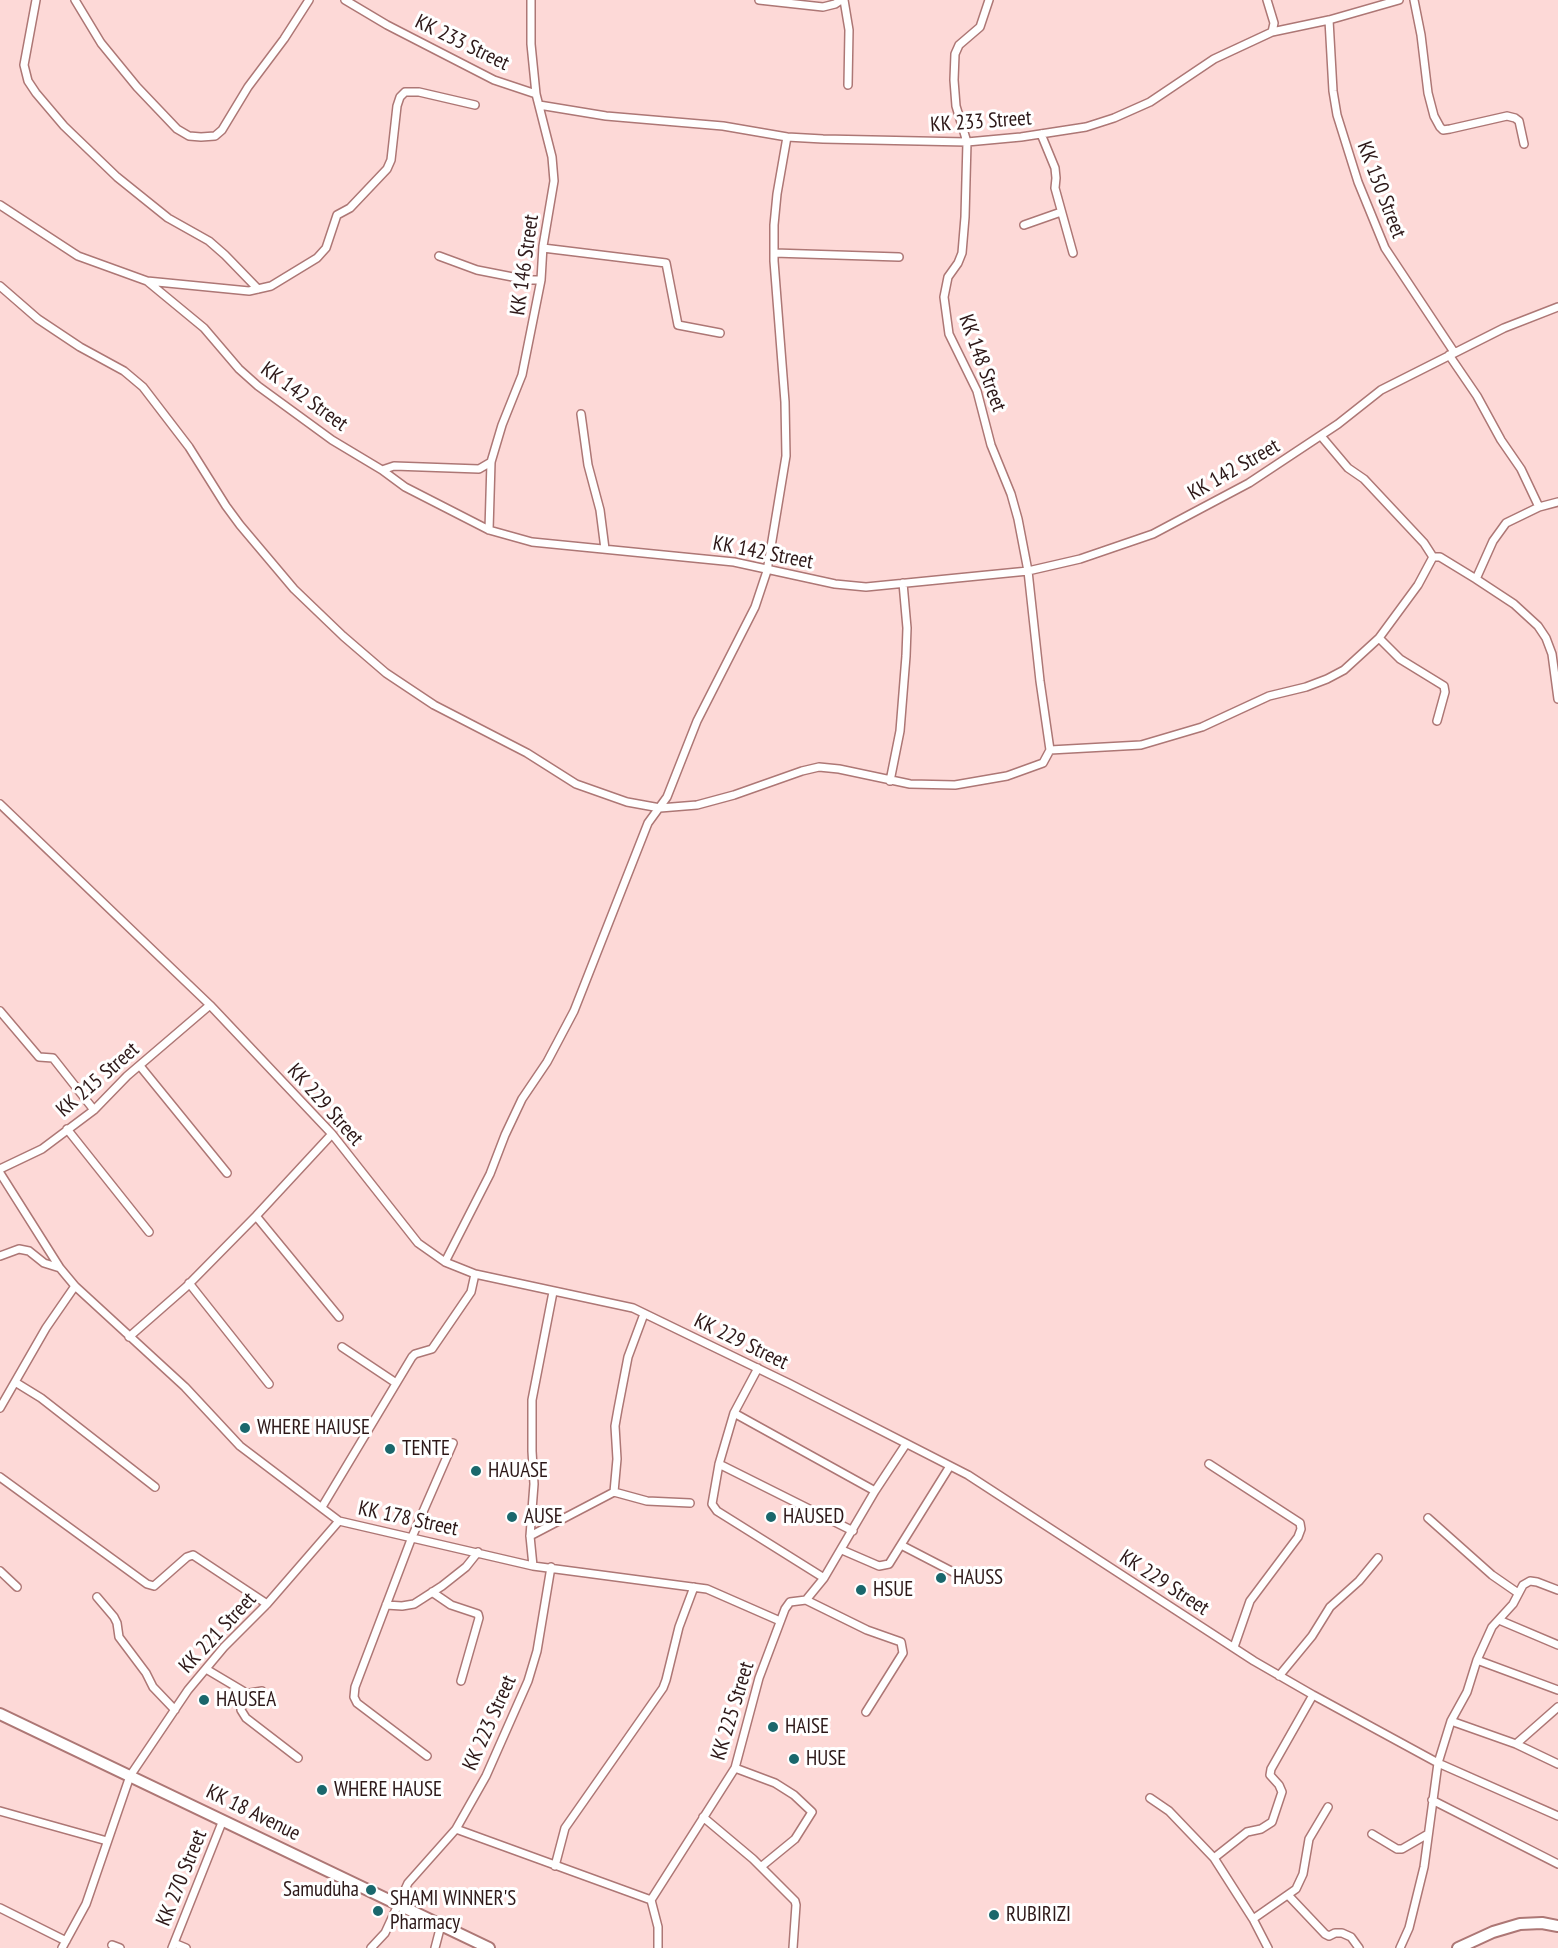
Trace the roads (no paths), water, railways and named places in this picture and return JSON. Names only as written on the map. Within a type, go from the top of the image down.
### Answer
[{"type":"main road","name":"KK 18 Avenue","points":[[0,1714],[489,1948]]},
{"type":"main road","points":[[1458,1948],[1492,1932],[1520,1924],[1542,1923],[1558,1926]]},
{"type":"street","points":[[36,0],[24,64],[28,81],[36,93],[64,126],[117,177],[168,218],[209,241],[258,289]]},
{"type":"street","points":[[75,0],[101,43],[136,87],[177,129],[189,136],[201,137],[215,135],[222,130],[248,87],[284,39],[309,0]]},
{"type":"street","name":"KK 233 Street","points":[[345,0],[387,26],[494,80],[536,94]]},
{"type":"street","name":"KK 146 Street","points":[[489,530],[491,462],[502,425],[522,375],[541,279],[543,248],[554,181],[552,157],[536,94],[531,44],[531,0]]},
{"type":"street","points":[[759,0],[823,7],[843,0],[849,30],[848,85]]},
{"type":"street","name":"KK 148 Street","points":[[988,0],[980,27],[959,45],[955,54],[956,106],[968,142],[964,238],[958,263],[948,277],[945,286],[946,323],[949,334],[977,391],[991,445],[1011,494],[1018,519],[1028,571],[1050,750]]},
{"type":"street","points":[[1267,0],[1274,23],[1272,32]]},
{"type":"street","name":"KK 233 Street","points":[[539,105],[606,116],[723,126],[787,136],[835,140],[968,142],[1041,134],[1086,127],[1114,118],[1150,102],[1214,59],[1272,32],[1329,20],[1399,0]]},
{"type":"street","points":[[1414,0],[1421,34],[1428,93],[1434,116],[1440,127],[1443,130],[1491,119],[1515,118],[1519,121],[1524,144]]},
{"type":"street","name":"KK 150 Street","points":[[1329,20],[1333,91],[1337,116],[1358,182],[1385,248],[1452,353],[1521,469],[1539,507]]},
{"type":"street","points":[[147,281],[249,291],[271,286],[317,258],[326,248],[337,215],[350,208],[387,169],[391,160],[397,106],[400,97],[405,92],[419,92],[475,105]]},
{"type":"street","points":[[1041,134],[1055,168],[1055,188],[1074,253]]},
{"type":"street","points":[[445,1262],[490,1174],[522,1100],[548,1062],[574,1011],[648,823],[660,808],[676,778],[697,721],[755,607],[767,570],[786,456],[787,430],[774,253],[777,194],[787,136]]},
{"type":"street","name":"KK 142 Street","points":[[0,205],[78,256],[147,281],[204,328],[239,369],[258,386],[332,440],[382,470],[405,487],[489,530],[532,542],[734,562],[850,586],[866,587],[1028,571],[1080,559],[1153,534],[1249,483],[1321,436],[1381,390],[1504,328],[1558,308]]},
{"type":"street","points":[[1024,225],[1061,212]]},
{"type":"street","points":[[543,248],[666,263],[678,325],[720,333]]},
{"type":"street","points":[[774,253],[899,256]]},
{"type":"street","points":[[439,256],[477,270],[528,280],[541,279]]},
{"type":"street","points":[[0,286],[38,319],[80,347],[124,371],[143,387],[189,447],[233,516],[288,581],[386,673],[434,705],[527,753],[576,784],[619,799],[660,808],[697,805],[819,767],[910,784],[955,785],[1007,776],[1043,763],[1050,750],[1141,745],[1202,727],[1269,696],[1306,687],[1344,670],[1379,638],[1418,585],[1433,557],[1440,557],[1476,579],[1514,604],[1538,626],[1552,654],[1558,699]]},
{"type":"street","points":[[581,414],[588,465],[600,510],[605,549]]},
{"type":"street","points":[[1321,436],[1348,468],[1364,479],[1424,543],[1433,557]]},
{"type":"street","points":[[382,470],[394,466],[479,469],[491,462]]},
{"type":"street","points":[[1476,579],[1492,540],[1506,523],[1539,507],[1558,502]]},
{"type":"street","points":[[890,781],[900,730],[906,656],[907,628],[903,583]]},
{"type":"street","points":[[1379,638],[1400,658],[1444,686],[1445,692],[1437,721]]},
{"type":"street","name":"KK 229 Street","points":[[0,804],[210,1005],[332,1134],[418,1242],[445,1262],[475,1274],[633,1308],[758,1368],[968,1475],[1312,1695],[1438,1763],[1558,1816]]},
{"type":"street","name":"KK 215 Street","points":[[0,1171],[42,1149],[94,1110],[127,1076],[210,1005]]},
{"type":"street","points":[[0,1011],[39,1057],[53,1058],[94,1110]]},
{"type":"street","points":[[140,1066],[227,1173]]},
{"type":"street","points":[[67,1130],[149,1232]]},
{"type":"street","points":[[129,1337],[189,1283],[256,1216],[332,1134]]},
{"type":"street","points":[[0,1171],[60,1268]]},
{"type":"street","points":[[256,1216],[339,1317]]},
{"type":"street","name":"KK 178 Street","points":[[0,1256],[20,1249],[29,1251],[44,1263],[60,1268],[75,1286],[185,1387],[240,1446],[339,1521],[533,1566],[707,1589],[780,1621]]},
{"type":"street","points":[[322,1507],[412,1357],[432,1349],[471,1292],[475,1274]]},
{"type":"street","points":[[189,1283],[269,1384]]},
{"type":"street","points":[[0,1408],[46,1328],[75,1286]]},
{"type":"street","points":[[533,1566],[530,1536],[534,1484],[532,1400],[553,1292]]},
{"type":"street","points":[[615,1492],[618,1460],[615,1426],[628,1357],[644,1314]]},
{"type":"street","points":[[342,1347],[396,1383]]},
{"type":"street","points":[[758,1368],[734,1413],[719,1464],[712,1504],[717,1511],[824,1578]]},
{"type":"street","points":[[15,1382],[41,1398],[155,1487]]},
{"type":"street","points":[[734,1413],[875,1491]]},
{"type":"street","points":[[427,1756],[357,1703],[354,1697],[355,1687],[412,1537],[453,1443]]},
{"type":"street","name":"KK 225 Street","points":[[651,1900],[735,1768],[759,1678],[784,1609],[790,1602],[806,1600],[824,1578],[875,1491],[906,1444]]},
{"type":"street","points":[[719,1464],[853,1532]]},
{"type":"street","points":[[1209,1464],[1300,1523],[1301,1529],[1298,1537],[1250,1601],[1234,1647]]},
{"type":"street","points":[[842,1550],[885,1566],[889,1564],[950,1466]]},
{"type":"street","points":[[0,1477],[147,1584],[154,1587],[187,1557],[193,1555],[267,1604]]},
{"type":"street","points":[[530,1536],[615,1492],[647,1501],[690,1503]]},
{"type":"street","points":[[1428,1518],[1492,1575],[1518,1593]]},
{"type":"street","name":"KK 221 Street","points":[[64,1944],[86,1904],[130,1776],[206,1669],[234,1636],[267,1604],[339,1521]]},
{"type":"street","points":[[901,1545],[955,1574]]},
{"type":"street","points":[[386,1605],[414,1604],[466,1567],[478,1552]]},
{"type":"street","points":[[1279,1676],[1312,1636],[1330,1607],[1359,1581],[1378,1558]]},
{"type":"street","name":"KK 223 Street","points":[[371,1948],[385,1933],[408,1883],[456,1829],[486,1776],[528,1681],[537,1652],[550,1567]]},
{"type":"street","points":[[0,1571],[17,1587]]},
{"type":"street","points":[[1400,1948],[1412,1917],[1424,1867],[1438,1763],[1451,1721],[1467,1692],[1477,1660],[1492,1627],[1513,1604],[1523,1586],[1530,1581],[1558,1590]]},
{"type":"street","points":[[555,1866],[566,1828],[615,1759],[666,1680],[679,1627],[694,1587]]},
{"type":"street","points":[[432,1592],[451,1605],[478,1614],[479,1618],[461,1681]]},
{"type":"street","points":[[97,1597],[114,1617],[119,1636],[146,1673],[153,1687],[175,1710]]},
{"type":"street","points":[[806,1600],[867,1630],[901,1642],[903,1653],[866,1712]]},
{"type":"street","points":[[1499,1620],[1558,1645]]},
{"type":"street","points":[[1477,1660],[1558,1690]]},
{"type":"street","points":[[206,1669],[243,1691],[241,1710],[246,1719],[298,1758]]},
{"type":"street","points":[[244,1694],[262,1691]]},
{"type":"street","points":[[1214,1858],[1247,1832],[1261,1829],[1272,1822],[1282,1792],[1279,1785],[1271,1778],[1271,1769],[1312,1695]]},
{"type":"street","points":[[1516,1744],[1558,1707]]},
{"type":"street","points":[[1451,1721],[1516,1744],[1558,1764]]},
{"type":"street","points":[[735,1768],[775,1783],[794,1795],[812,1812],[795,1839],[762,1866]]},
{"type":"street","points":[[1150,1798],[1169,1811],[1214,1858],[1253,1919],[1268,1948]]},
{"type":"street","points":[[1432,1800],[1558,1864]]},
{"type":"street","points":[[1253,1919],[1296,1889],[1306,1861],[1309,1839],[1328,1807]]},
{"type":"street","points":[[0,1811],[107,1841]]},
{"type":"street","points":[[703,1817],[762,1866],[796,1905],[793,1948]]},
{"type":"street","name":"KK 270 Street","points":[[173,1945],[223,1820]]},
{"type":"street","points":[[456,1829],[651,1900],[658,1927],[658,1948]]},
{"type":"street","points":[[1372,1834],[1402,1850],[1428,1834]]},
{"type":"street","points":[[1288,1895],[1325,1934],[1329,1936],[1342,1933],[1351,1937],[1359,1948]]},
{"type":"street","points":[[0,1908],[64,1944]]},
{"type":"street","points":[[435,1948],[441,1925]]},
{"type":"street","points":[[112,1945],[120,1948]]},
{"type":"street","points":[[173,1945],[186,1948]]},
{"type":"place","name":"WHERE HAIUSE","points":[[245,1428]]},
{"type":"place","name":"TENTE","points":[[390,1449]]},
{"type":"place","name":"HAUASE","points":[[476,1471]]},
{"type":"place","name":"AUSE","points":[[512,1517]]},
{"type":"place","name":"HAUSED","points":[[771,1517]]},
{"type":"place","name":"HAUSS","points":[[941,1578]]},
{"type":"place","name":"HSUE","points":[[861,1590]]},
{"type":"place","name":"HAUSEA","points":[[204,1700]]},
{"type":"place","name":"HAISE","points":[[773,1727]]},
{"type":"place","name":"HUSE","points":[[794,1759]]},
{"type":"place","name":"WHERE HAUSE","points":[[322,1790]]},
{"type":"place","name":"Samuduha","points":[[371,1890]]},
{"type":"place","name":"SHAMI WINNER'S Pharmacy","points":[[378,1911]]},
{"type":"place","name":"RUBIRIZI","points":[[994,1915]]}]
